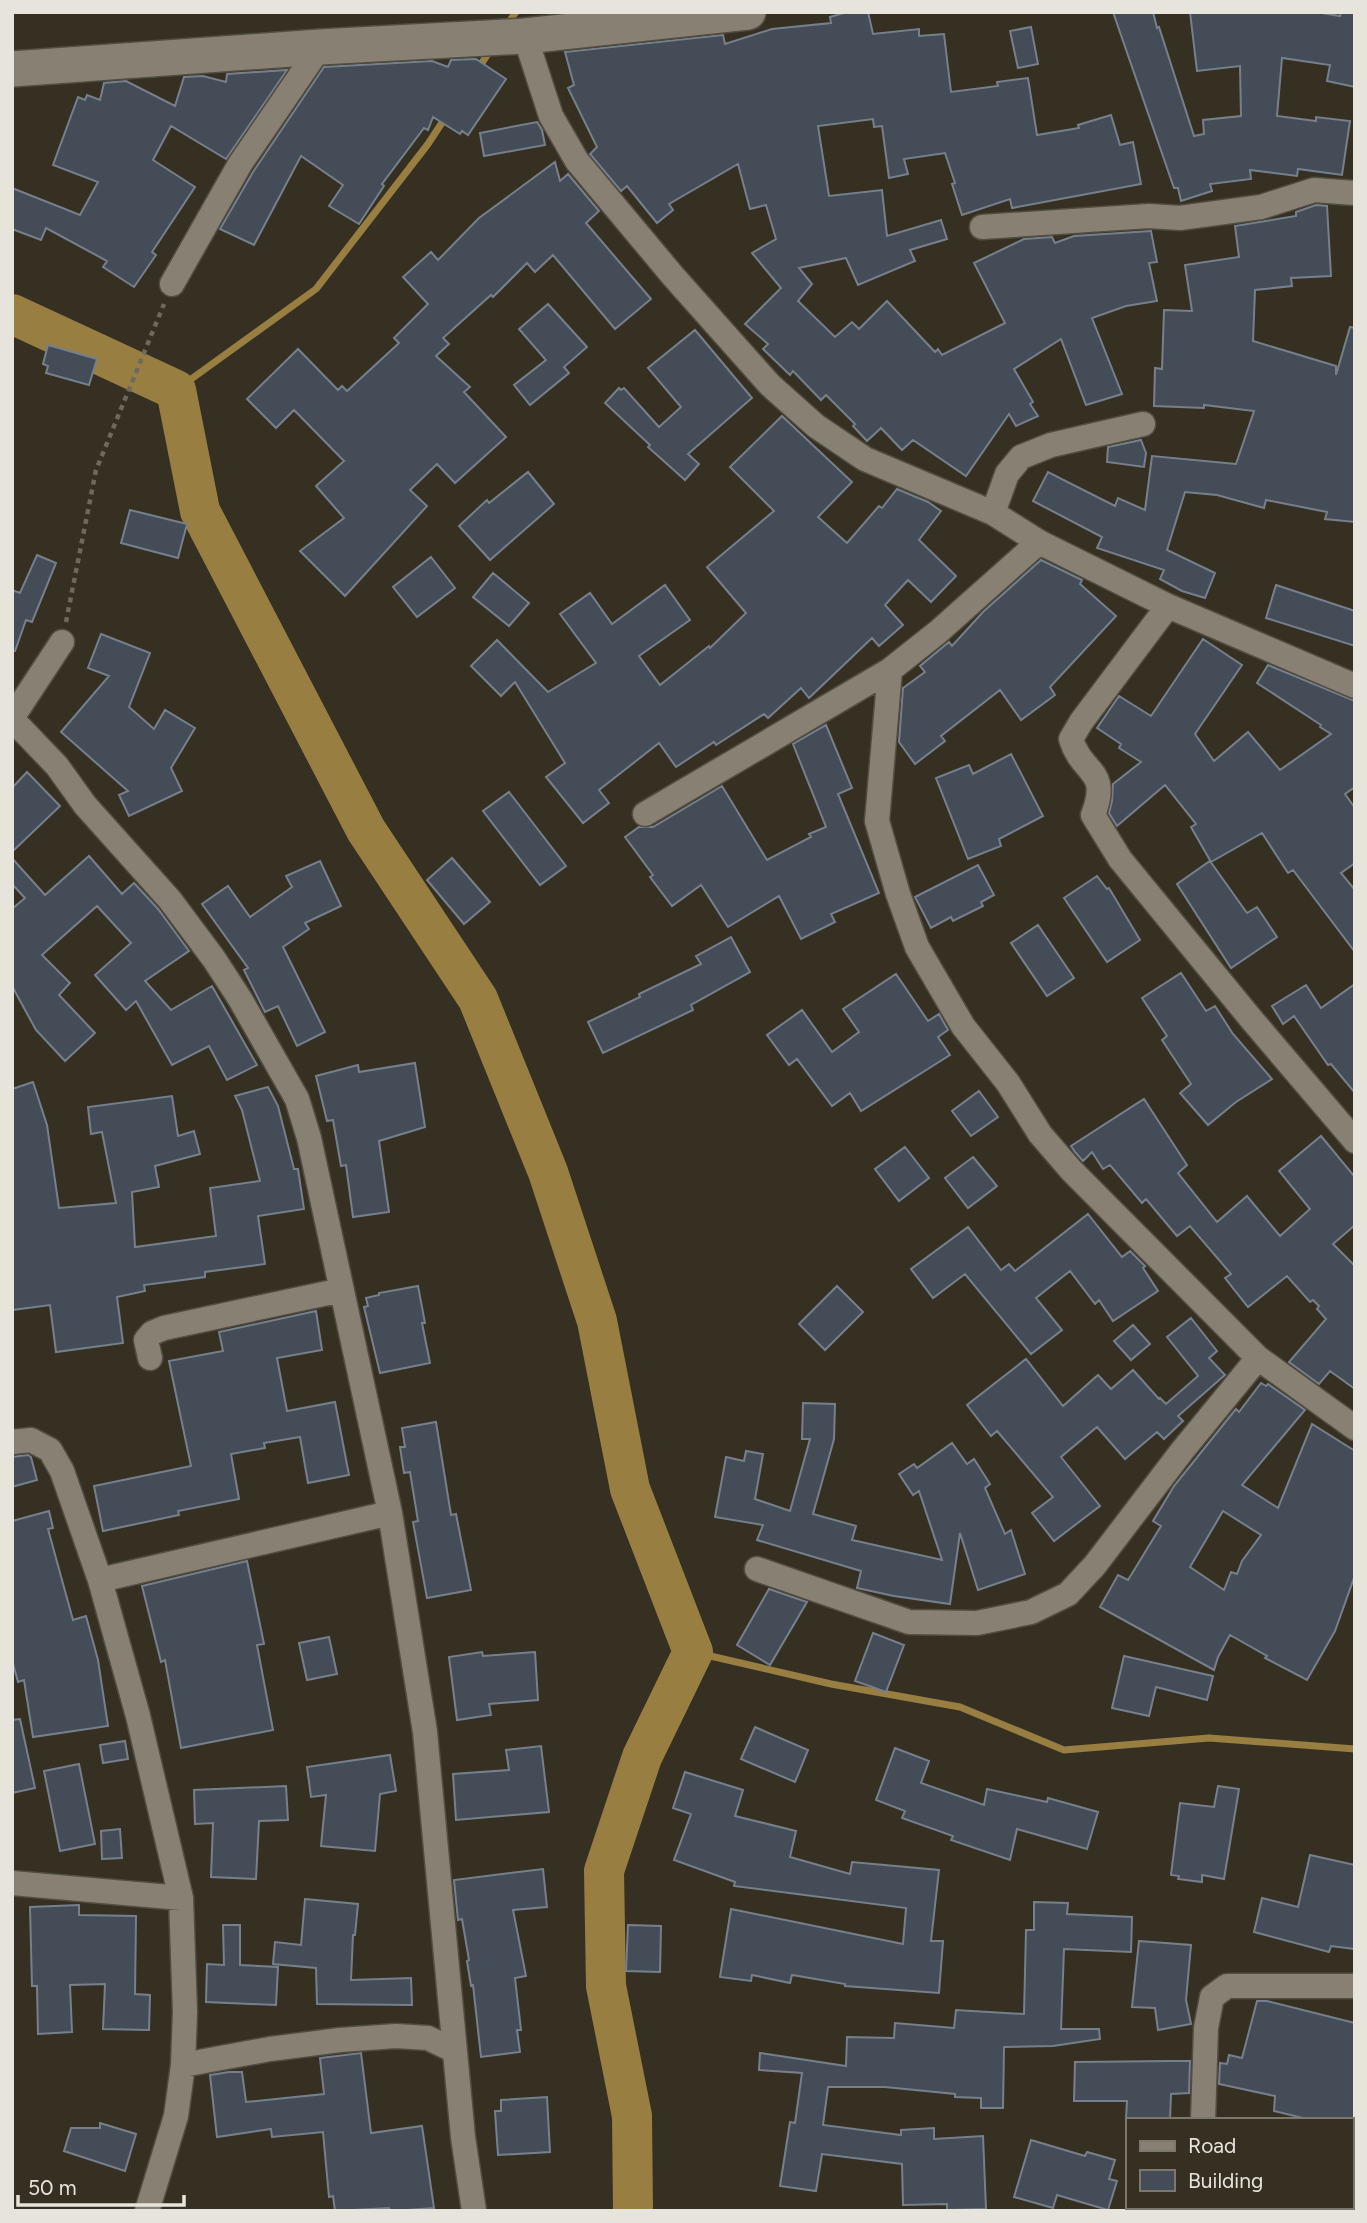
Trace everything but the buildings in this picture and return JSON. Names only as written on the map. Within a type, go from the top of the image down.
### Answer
[{"type":"main road","points":[[12,69],[507,36],[748,12]]},
{"type":"street","points":[[507,36],[578,161],[673,276],[770,385],[816,426],[865,459],[993,513],[1039,542],[1168,606],[1355,686]]},
{"type":"street","points":[[172,284],[240,164],[320,47]]},
{"type":"street","points":[[982,227],[1149,216],[1180,218],[1261,207],[1314,190],[1355,193]]},
{"type":"street","points":[[993,513],[1007,474],[1021,457],[1051,445],[1143,424]]},
{"type":"street","points":[[645,814],[890,670],[1039,542]]},
{"type":"street","points":[[1168,606],[1071,739],[1076,753],[1096,775],[1101,790],[1093,816],[1121,859],[1355,1141]]},
{"type":"street","points":[[62,642],[12,718],[57,766],[85,805],[170,900],[214,959],[297,1099],[309,1138],[390,1513],[425,1732],[463,2137],[474,2211]]},
{"type":"street","points":[[890,670],[877,821],[917,947],[963,1026],[1007,1083],[1040,1134],[1071,1170],[1258,1358],[1355,1428]]},
{"type":"street","points":[[150,1358],[146,1340],[152,1333],[164,1328],[342,1290]]},
{"type":"street","points":[[757,1569],[909,1622],[977,1623],[1031,1612],[1068,1594],[1095,1565],[1182,1451],[1258,1358]]},
{"type":"street","points":[[12,1442],[31,1440],[50,1450],[62,1471],[100,1580],[138,1716],[181,1898],[185,2012],[183,2066],[176,2116],[147,2211]]},
{"type":"street","points":[[100,1580],[390,1513]]},
{"type":"street","points":[[12,1883],[181,1898]]},
{"type":"street","points":[[1203,2118],[1206,2028],[1212,1997],[1227,1986],[1355,1986]]},
{"type":"street","points":[[183,2066],[270,2049],[396,2036],[428,2038],[455,2051]]},
{"type":"path","points":[[62,642],[96,470],[172,284]]},
{"type":"waterway","points":[[506,26],[516,12]]},
{"type":"waterway","points":[[477,70],[492,48]]},
{"type":"waterway","points":[[176,390],[316,289],[428,144],[447,115]]},
{"type":"waterway","points":[[12,314],[176,390],[200,511],[366,830],[478,999],[548,1172],[597,1321],[630,1489],[693,1652],[642,1757],[604,1871],[606,1986],[632,2116],[633,2211]]},
{"type":"waterway","points":[[693,1652],[831,1684],[960,1707],[1064,1750],[1209,1738],[1355,1749]]}]
